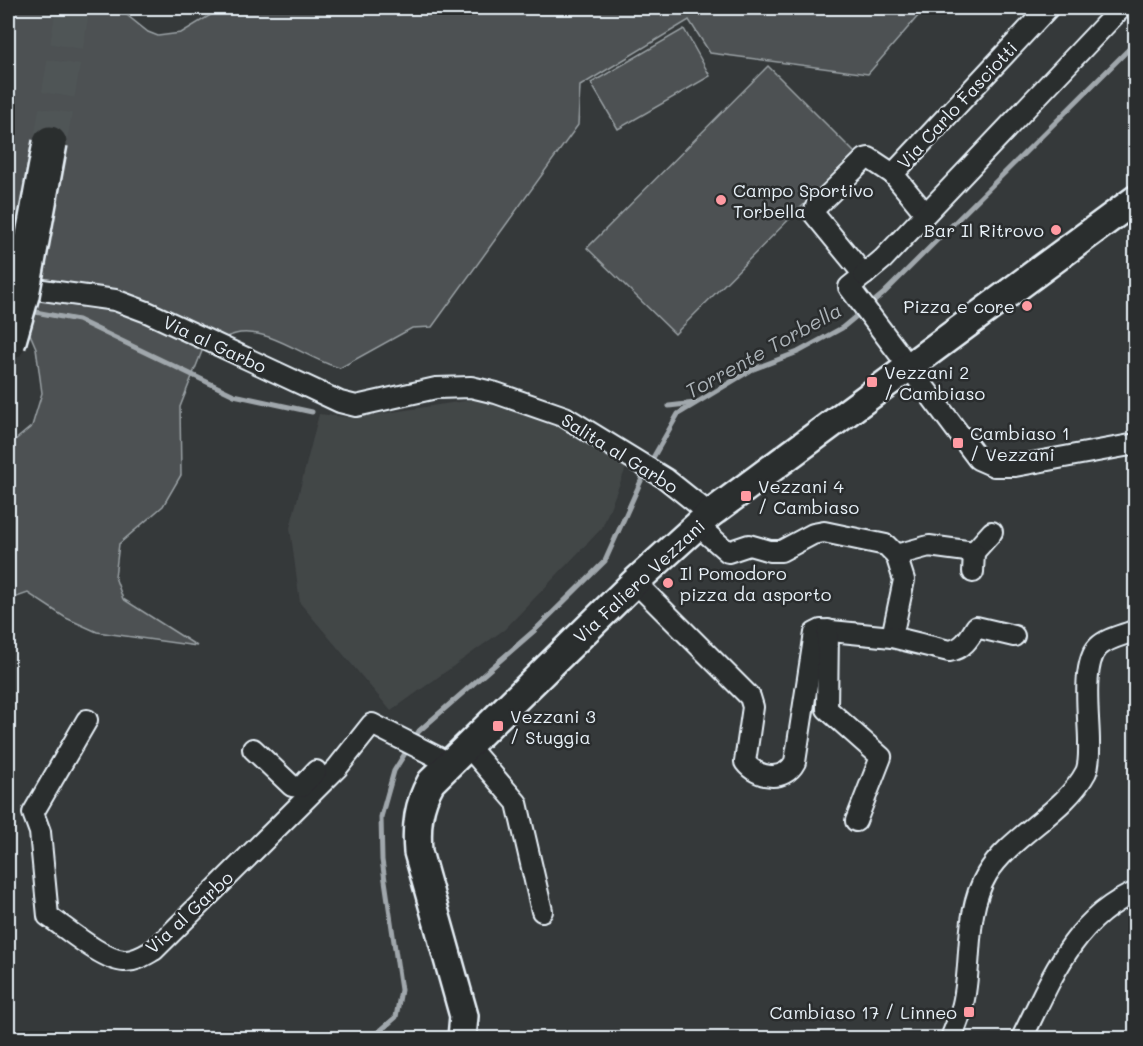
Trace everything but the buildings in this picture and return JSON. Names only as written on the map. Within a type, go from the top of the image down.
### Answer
[{"type":"highway","points":[[8,344],[22,295],[50,143]]},
{"type":"street","name":"Via Carlo Fasciotti","points":[[864,274],[820,222],[814,210],[865,159],[869,158],[893,174],[1048,8]]},
{"type":"street","points":[[1122,8],[925,213],[883,260],[849,287],[978,459],[987,464],[1015,466],[1136,444]]},
{"type":"street","points":[[893,174],[925,213]]},
{"type":"street","name":"Via Faliero Vezzani","points":[[462,1038],[464,1016],[418,852],[416,828],[421,799],[448,754],[703,520],[1136,199]]},
{"type":"street","name":"Via al Garbo","points":[[8,285],[116,300],[147,312],[340,402],[356,406],[419,392]]},
{"type":"street","name":"Salita al Garbo","points":[[419,392],[471,387],[496,393],[566,417],[666,479],[728,552],[749,545],[770,551],[781,551],[813,534],[824,532],[886,545],[896,555]]},
{"type":"street","points":[[973,572],[974,552],[993,532]]},
{"type":"street","points":[[892,638],[904,590],[903,571],[896,555],[929,546],[974,552]]},
{"type":"street","points":[[635,582],[750,697],[753,707],[744,762],[750,769],[771,776],[784,775],[795,762],[815,633],[828,630],[892,638],[949,651],[957,650],[964,644],[976,627],[1014,636]]},
{"type":"street","points":[[828,630],[827,709],[882,757],[856,821]]},
{"type":"street","points":[[951,1038],[964,1000],[972,923],[981,887],[988,872],[1007,851],[1068,794],[1086,772],[1089,754],[1089,663],[1098,647],[1136,630]]},
{"type":"street","name":"Via al Garbo","points":[[87,720],[33,813],[40,832],[48,916],[110,958],[124,962],[140,958],[154,950],[337,768],[372,724],[448,754]]},
{"type":"street","points":[[253,749],[296,788],[301,787],[319,768],[328,764],[337,768]]},
{"type":"street","points":[[448,754],[517,803],[542,911]]},
{"type":"street","points":[[1022,1038],[1077,937],[1100,912],[1136,892]]},
{"type":"shaded area","points":[[8,8],[118,8],[148,32],[158,36],[181,33],[222,8],[925,8],[868,74],[710,53],[689,20],[580,86],[578,125],[432,327],[412,328],[340,368],[315,359],[277,340],[252,333],[235,334],[204,346],[180,407],[181,475],[163,506],[119,544],[115,577],[123,599],[197,646],[97,632],[66,618],[28,593],[8,600],[8,446],[32,426],[42,393],[36,348],[24,320],[37,278],[8,269]]},
{"type":"shaded area","points":[[684,29],[710,76],[618,129],[591,83]]},
{"type":"shaded area","name":"Campo Sportivo Torbella","points":[[768,66],[855,153],[675,334],[587,248]]},
{"type":"shaded area","points":[[477,399],[559,422],[628,463],[602,528],[505,629],[391,711],[300,603],[290,528],[319,414],[354,418]]},
{"type":"waterway","name":"Torrente Torbella","points":[[650,463],[678,414],[751,370],[798,352],[842,328],[883,294],[1136,42]]},
{"type":"waterway","points":[[30,311],[78,320],[234,395],[312,412]]},
{"type":"waterway","points":[[669,406],[695,403]]},
{"type":"waterway","name":"Torrente Torbella","points":[[372,1038],[396,1017],[401,990],[382,860],[381,817],[394,771],[419,731],[535,630],[605,561],[645,472]]},
{"type":"tunnel","points":[[50,143],[73,8]]},
{"type":"place","name":"Campo Sportivo Torbella","points":[[721,200]]},
{"type":"place","name":"Bar Il Ritrovo","points":[[1056,230]]},
{"type":"place","name":"Pizza e core","points":[[1027,306]]},
{"type":"place","name":"Vezzani 2 / Cambiaso","points":[[872,382]]},
{"type":"place","name":"Cambiaso 1 / Vezzani","points":[[958,443]]},
{"type":"place","name":"Vezzani 4 / Cambiaso","points":[[746,496]]},
{"type":"place","name":"Il Pomodoro pizza da asporto","points":[[668,583]]},
{"type":"place","name":"Vezzani 3 / Stuggia","points":[[498,726]]},
{"type":"place","name":"Cambiaso 17 / Linneo","points":[[969,1012]]}]
